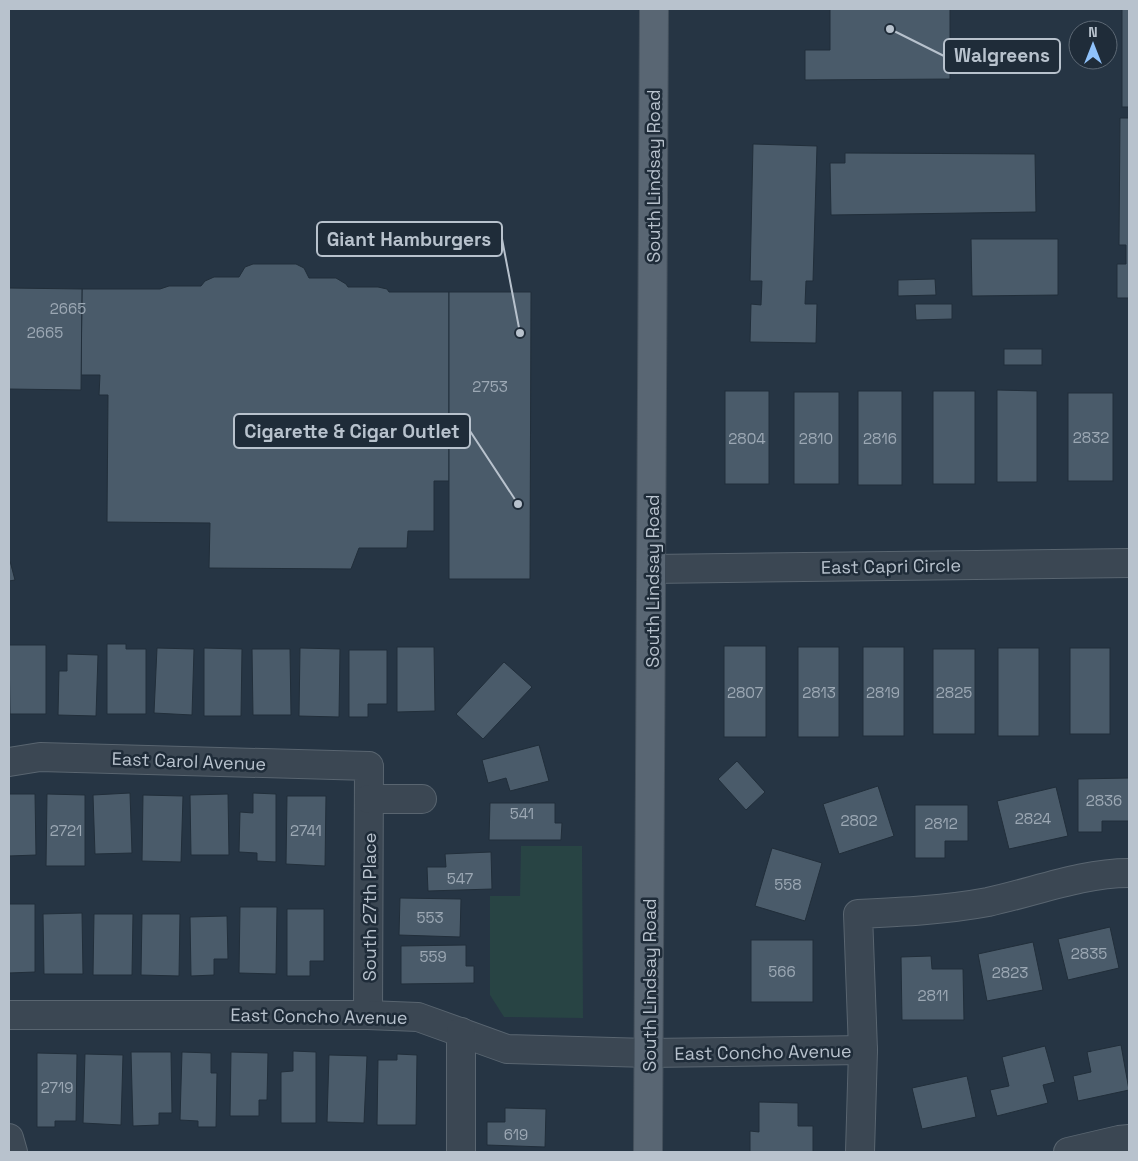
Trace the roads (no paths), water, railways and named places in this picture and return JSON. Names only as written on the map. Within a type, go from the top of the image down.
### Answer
[{"type":"main road","name":"South Lindsay Road","points":[[648,1152],[654,9]]},
{"type":"street","name":"East Capri Circle","points":[[652,569],[1129,563]]},
{"type":"street","name":"East Carol Avenue","points":[[9,762],[40,757],[370,766]]},
{"type":"street","name":"South 27th Place","points":[[368,1015],[370,766]]},
{"type":"street","points":[[369,799],[422,799]]},
{"type":"street","points":[[860,1152],[863,1050],[858,914],[929,910],[987,902],[1107,874],[1129,874]]},
{"type":"street","name":"East Concho Avenue","points":[[9,1015],[368,1015],[418,1017],[507,1049],[648,1053],[863,1050]]},
{"type":"street","points":[[461,1032],[461,1152]]},
{"type":"street","points":[[9,1138],[14,1152]]},
{"type":"street","points":[[1068,1152],[1129,1139]]},
{"type":"place","name":"Walgreens","points":[[890,29]]},
{"type":"place","name":"Giant Hamburgers","points":[[520,333]]},
{"type":"place","name":"Cigarette & Cigar Outlet","points":[[518,504]]}]
